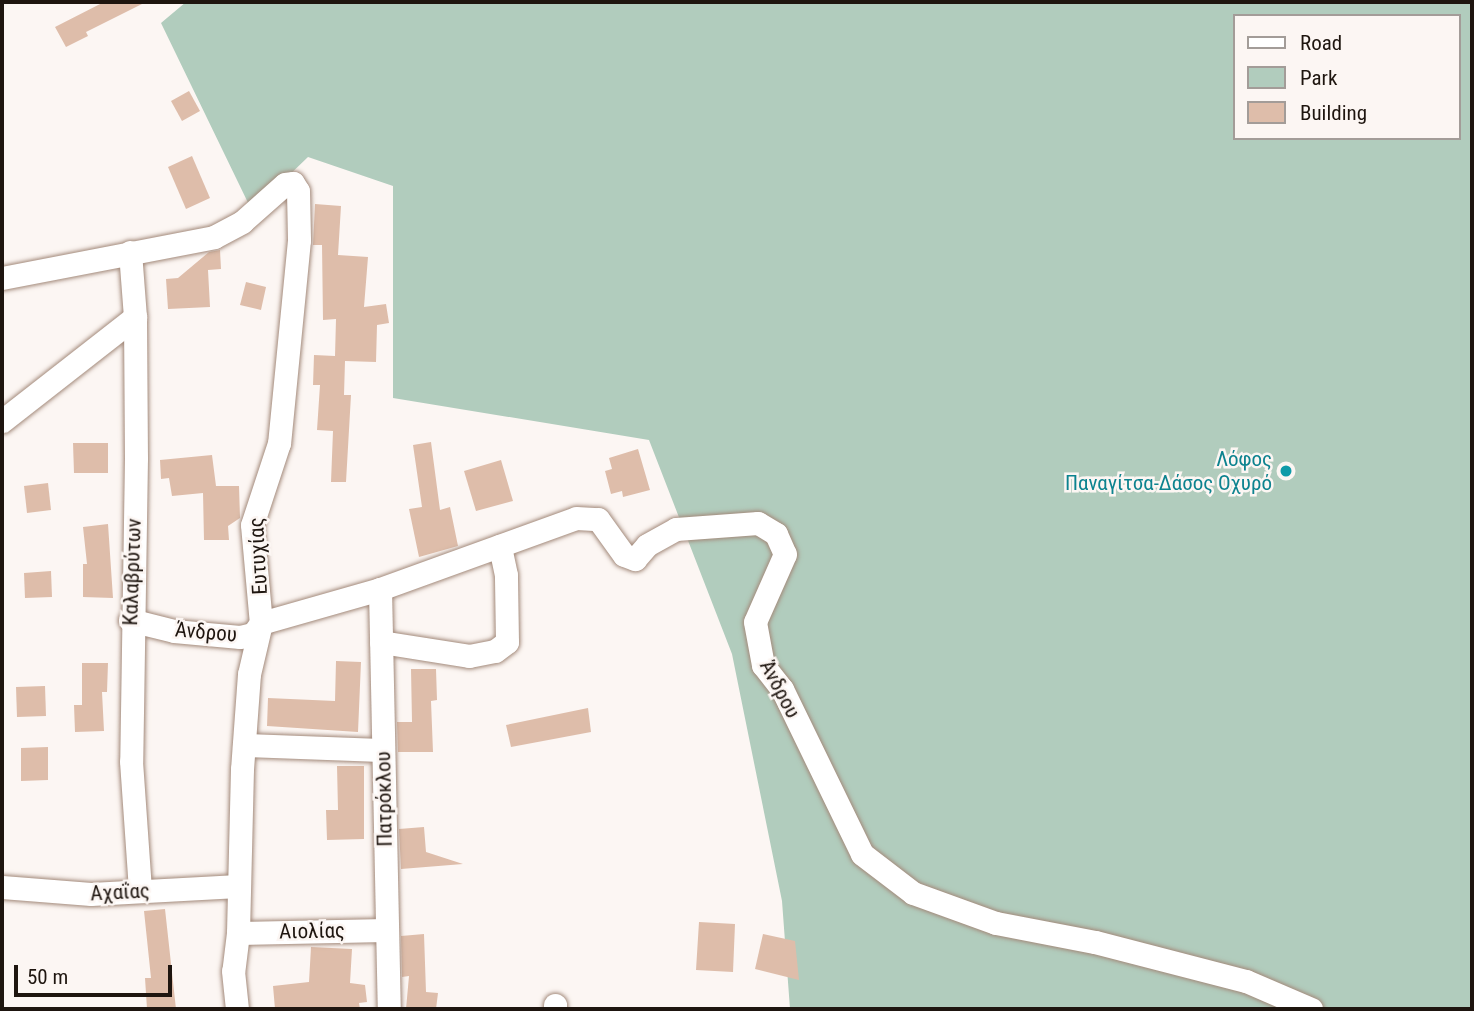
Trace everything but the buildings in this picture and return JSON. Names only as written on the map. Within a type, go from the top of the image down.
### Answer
[{"type":"street","name":"Ευτυχίας","points":[[130,252],[214,237],[268,201],[285,184],[296,185],[299,240],[279,443],[252,525],[261,623],[249,674],[244,745],[238,933],[233,971],[237,1009]]},
{"type":"street","points":[[2,278],[130,252]]},
{"type":"street","name":"Καλαβρύτων","points":[[130,252],[135,317],[130,620],[131,761],[140,891]]},
{"type":"street","points":[[2,421],[135,317]]},
{"type":"street","name":"Άνδρου","points":[[130,620],[228,638],[253,634],[261,623],[380,589],[589,517],[606,527],[630,558],[638,557],[660,537],[688,527],[743,522],[770,528],[785,554],[755,622],[763,665],[782,689],[862,854],[913,893],[996,923],[1096,942],[1247,981],[1311,1009]]},
{"type":"street","points":[[381,642],[469,656],[495,651],[507,642],[506,575],[500,546]]},
{"type":"street","name":"Πατρόκλου","points":[[380,589],[389,1009]]},
{"type":"street","points":[[244,745],[383,750]]},
{"type":"street","name":"Αχαΐας","points":[[2,887],[91,894],[238,886]]},
{"type":"street","name":"Αιολίας","points":[[238,933],[387,930]]},
{"type":"green space","points":[[186,2],[1472,2],[1472,1009],[790,1009],[782,901],[732,654],[649,440],[393,398],[393,186],[308,157],[252,211],[161,23]]},
{"type":"place","name":"Λόφος Παναγίτσα-Δάσος Οχυρό","points":[[1286,471]]}]
